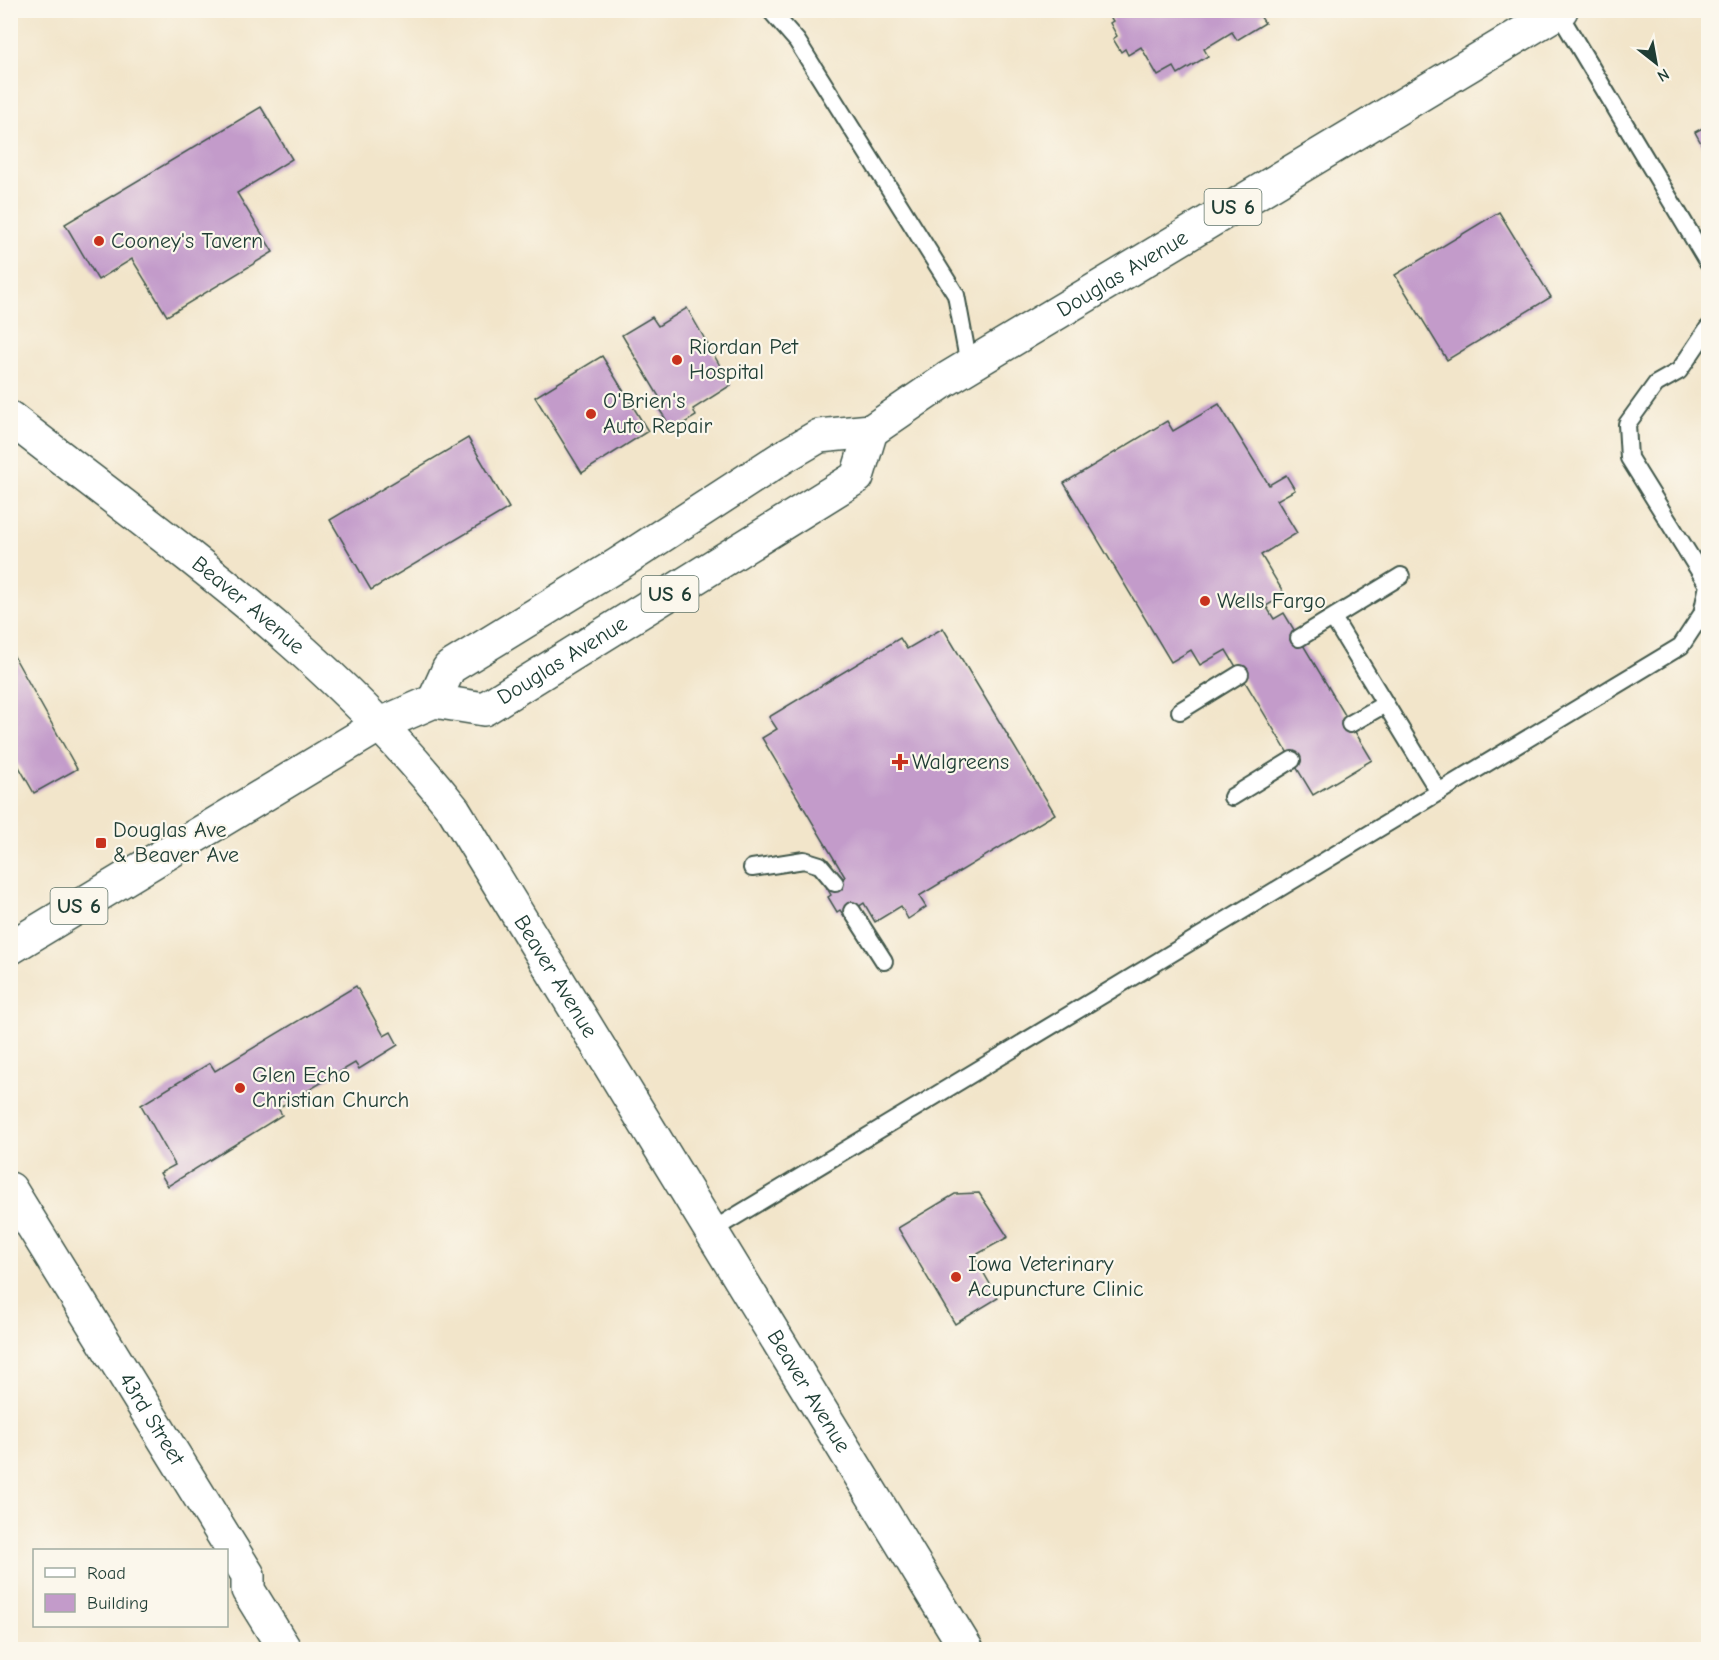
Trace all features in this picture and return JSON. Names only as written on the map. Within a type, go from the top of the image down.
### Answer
[{"type":"main road","name":"Douglas Avenue","points":[[872,431],[857,477],[484,709],[434,701],[449,668],[617,565],[783,457],[819,436],[872,431],[969,365],[1560,11]]},
{"type":"main road","name":"Beaver Avenue","points":[[10,418],[268,620],[381,724],[417,763],[454,810],[967,1650]]},
{"type":"main road","name":"US 6","points":[[10,948],[381,724],[434,701]]},
{"type":"main road","name":"43rd Street","points":[[10,1189],[248,1575],[248,1590],[285,1650]]},
{"type":"lane","points":[[770,10],[797,41],[956,296],[969,365]]},
{"type":"lane","points":[[1560,11],[1708,263]]},
{"type":"lane","points":[[711,1231],[1681,645],[1702,614],[1708,585],[1629,458],[1627,423],[1656,384],[1679,371],[1708,328]]},
{"type":"lane","points":[[1299,638],[1401,576]]},
{"type":"lane","points":[[1333,618],[1438,792]]},
{"type":"lane","points":[[1179,711],[1240,674]]},
{"type":"lane","points":[[1350,724],[1384,704]]},
{"type":"lane","points":[[1232,797],[1292,760]]},
{"type":"lane","points":[[752,868],[778,862],[804,860],[820,865],[835,883]]},
{"type":"lane","points":[[852,910],[884,961]]},
{"type":"building","points":[[1117,10],[1269,10],[1260,16],[1265,23],[1237,40],[1232,32],[1204,49],[1208,56],[1178,74],[1174,67],[1158,76],[1141,47],[1128,55],[1125,49],[1121,52],[1113,39],[1117,36],[1110,23],[1113,21],[1109,15]]},
{"type":"building","points":[[261,107],[292,159],[237,193],[273,252],[167,316],[132,259],[98,280],[65,224]]},
{"type":"building","points":[[1708,125],[1708,156],[1695,132]]},
{"type":"building","points":[[1499,212],[1551,297],[1447,360],[1395,275]]},
{"type":"building","name":"Riordan Pet Hospital","points":[[687,308],[731,385],[693,409],[696,416],[673,430],[655,403],[661,400],[622,335],[652,317],[658,326]]},
{"type":"building","name":"O'Brien's Auto Repair","points":[[602,356],[648,431],[582,473],[535,397]]},
{"type":"building","name":"Wells Fargo","points":[[1219,404],[1269,485],[1286,475],[1295,490],[1277,500],[1297,533],[1261,555],[1285,595],[1266,606],[1274,619],[1284,613],[1372,760],[1313,795],[1226,650],[1200,665],[1191,650],[1171,662],[1064,483],[1167,421],[1173,431]]},
{"type":"building","points":[[468,438],[509,508],[371,590],[330,520]]},
{"type":"building","name":"Walgreens","points":[[943,628],[1055,814],[919,896],[926,907],[908,919],[901,906],[875,922],[864,903],[844,916],[840,910],[837,912],[828,897],[831,895],[827,888],[845,877],[762,738],[777,729],[769,717],[900,638],[907,649]]},
{"type":"building","points":[[10,649],[77,769],[34,793],[10,751]]},
{"type":"building","name":"Glen Echo Christian Church","points":[[356,986],[384,1036],[391,1032],[398,1045],[359,1069],[355,1063],[278,1108],[282,1115],[168,1186],[160,1173],[175,1165],[141,1105],[210,1063],[215,1071]]},
{"type":"building","name":"Iowa Veterinary Acupuncture Clinic","points":[[979,1193],[1008,1237],[974,1256],[998,1298],[955,1324],[898,1228],[955,1194]]},
{"type":"place","name":"Cooney's Tavern","points":[[99,241]]},
{"type":"place","name":"Riordan Pet Hospital","points":[[677,360]]},
{"type":"place","name":"O'Brien's Auto Repair","points":[[591,414]]},
{"type":"place","name":"Wells Fargo","points":[[1205,601]]},
{"type":"place","name":"Walgreens","points":[[900,762]]},
{"type":"place","name":"Douglas Ave & Beaver Ave","points":[[101,843]]},
{"type":"place","name":"Glen Echo Christian Church","points":[[240,1088]]},
{"type":"place","name":"Iowa Veterinary Acupuncture Clinic","points":[[956,1277]]}]
